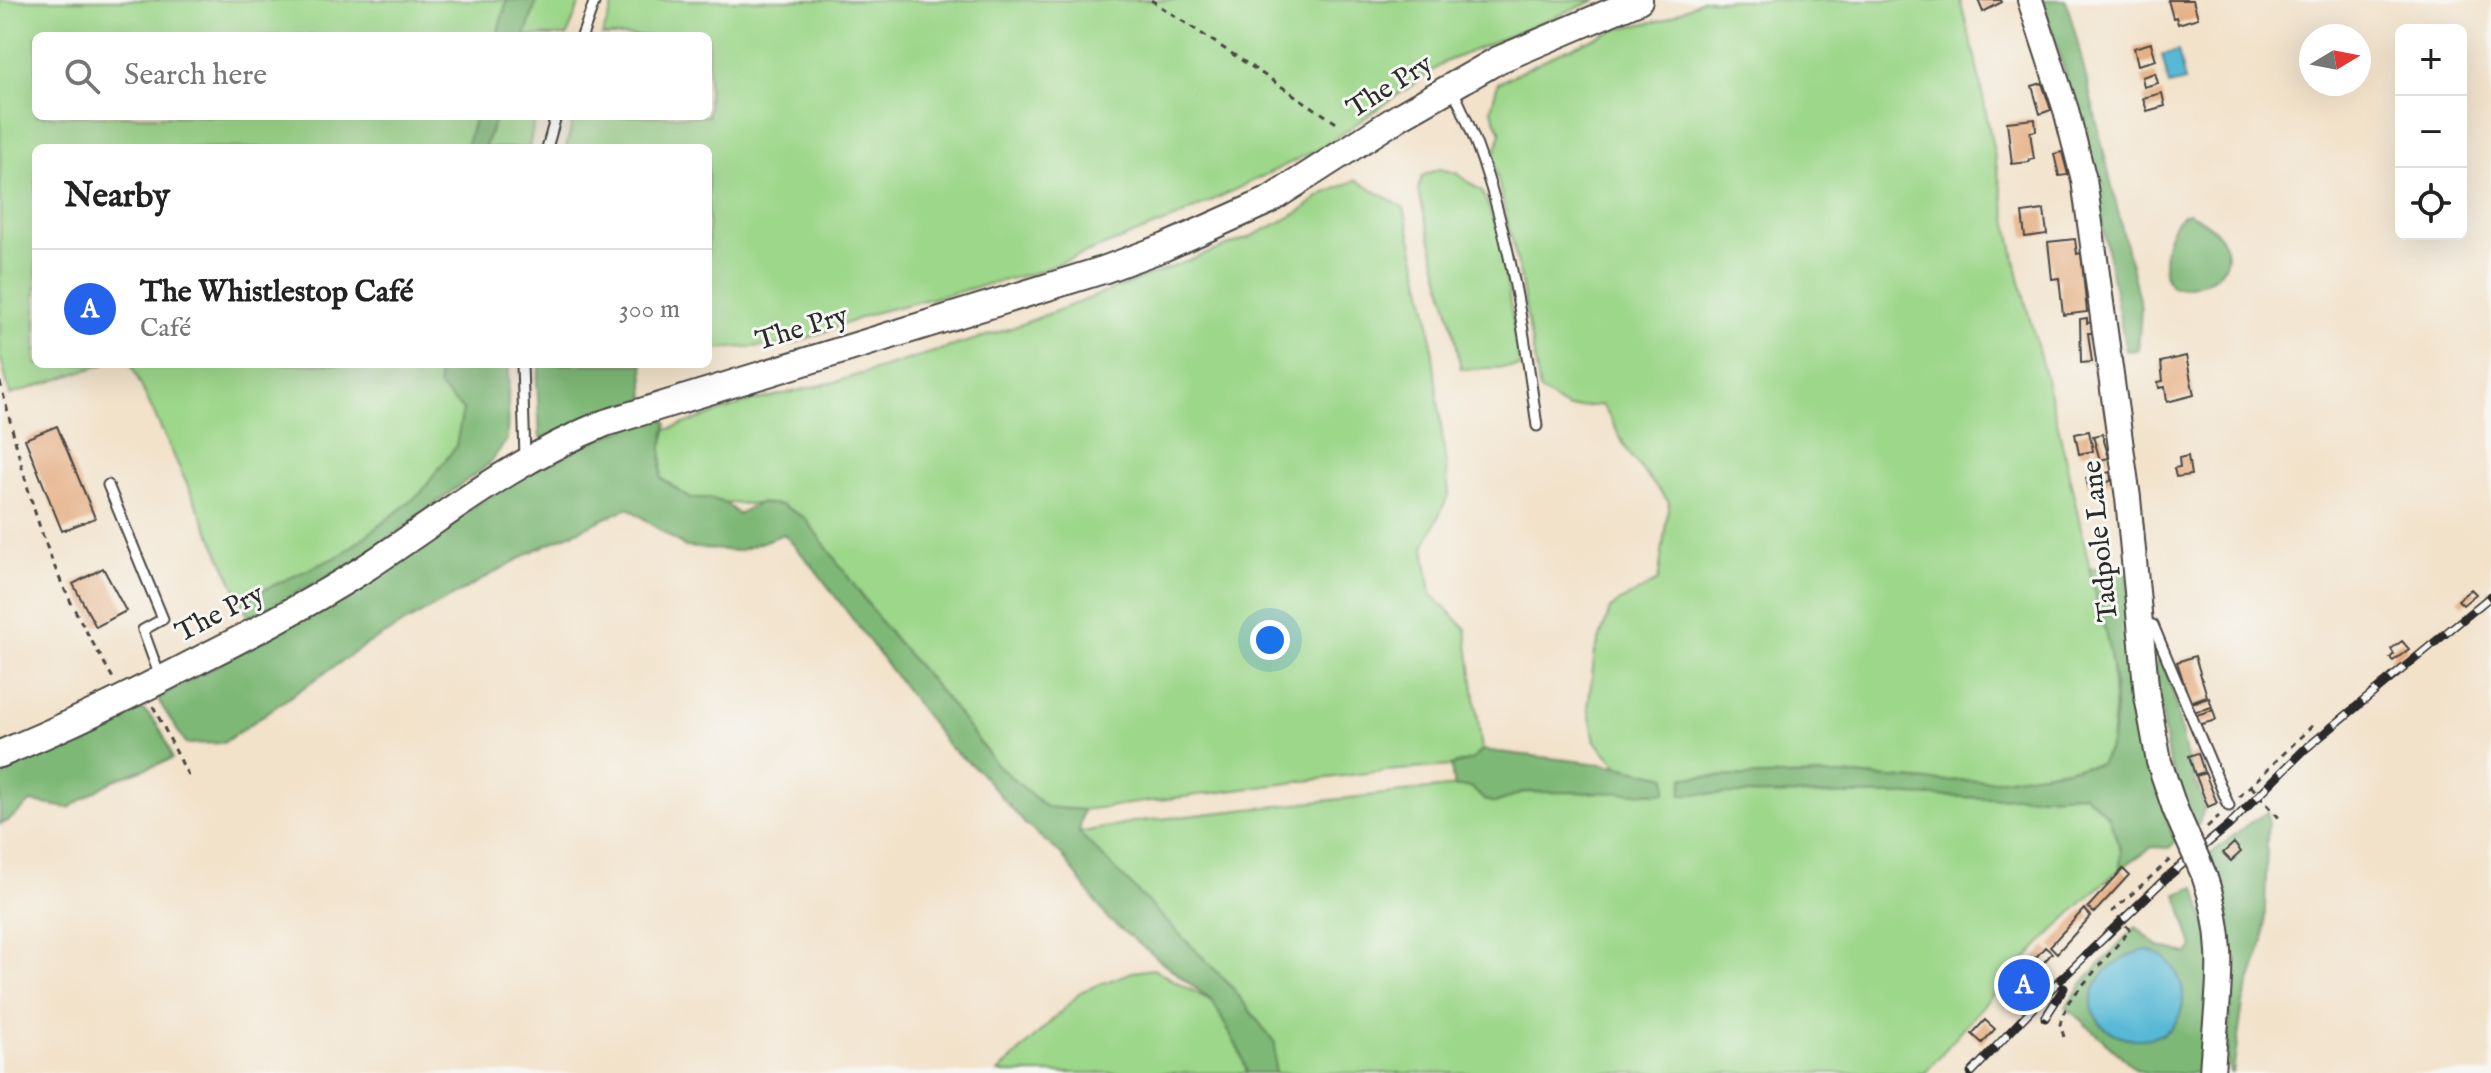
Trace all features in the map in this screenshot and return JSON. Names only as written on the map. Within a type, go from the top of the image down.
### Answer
[{"type":"main road","name":"The Pry","points":[[0,754],[143,689],[287,616],[367,567],[525,460],[565,439],[605,423],[1074,279],[1165,247],[1268,201],[1498,60],[1639,0]]},
{"type":"street","name":"Tadpole Lane","points":[[2030,0],[2066,110],[2084,180],[2128,498],[2153,735],[2164,781],[2204,875],[2218,924],[2221,959],[2212,1073]]},
{"type":"lane","points":[[583,32],[595,0]]},
{"type":"lane","points":[[1451,87],[1469,123],[1486,169],[1514,271],[1537,426]]},
{"type":"lane","points":[[548,144],[555,120]]},
{"type":"lane","points":[[522,368],[525,460]]},
{"type":"lane","points":[[108,485],[163,619],[143,630],[143,689]]},
{"type":"lane","points":[[2140,621],[2153,625],[2229,806]]},
{"type":"path","points":[[1151,0],[1344,127],[1361,143]]},
{"type":"path","points":[[0,382],[28,490],[51,559],[67,594],[143,689],[191,781]]},
{"type":"path","points":[[2205,829],[2314,724]]},
{"type":"path","points":[[2251,786],[2280,819]]},
{"type":"path","points":[[2064,1037],[2060,1024],[2069,1001],[2130,930],[2113,911],[2183,848]]},
{"type":"green space","points":[[0,0],[507,0],[498,32],[32,32],[32,120],[474,120],[467,144],[32,144],[32,368],[93,368],[10,395],[0,355]]},
{"type":"green space","points":[[507,0],[537,0],[526,32],[498,32]]},
{"type":"green space","points":[[537,0],[581,0],[569,32],[526,32]]},
{"type":"green space","points":[[615,0],[1596,0],[1445,62],[1323,147],[1176,218],[1037,272],[873,313],[790,345],[712,349],[712,144],[567,144],[573,120],[712,120],[712,32],[603,32]]},
{"type":"green space","points":[[1702,0],[1960,0],[1975,57],[2018,274],[2057,421],[2111,651],[2114,708],[2111,744],[2100,764],[1996,780],[1929,781],[1853,775],[1684,777],[1681,793],[1991,798],[2084,794],[2109,817],[2121,851],[2120,869],[2043,941],[1925,1073],[1275,1073],[1275,1043],[1230,985],[1078,833],[1133,822],[1448,787],[1471,787],[1484,800],[1495,803],[1523,792],[1580,791],[1667,777],[1618,766],[1595,741],[1588,707],[1595,652],[1610,610],[1620,601],[1658,581],[1669,502],[1629,453],[1602,405],[1568,408],[1540,391],[1519,270],[1493,159],[1501,133],[1491,109],[1498,83],[1560,52],[1620,28],[1664,20]]},
{"type":"green space","points":[[2043,0],[2066,0],[2077,40],[2141,308],[2138,350],[2126,351],[2090,157]]},
{"type":"green space","points":[[474,120],[494,120],[486,144],[467,144]]},
{"type":"green space","points":[[494,120],[534,120],[530,144],[486,144]]},
{"type":"green space","points":[[1439,169],[1456,173],[1482,192],[1499,233],[1520,367],[1461,369],[1418,190],[1422,176]]},
{"type":"green space","points":[[1356,180],[1404,208],[1428,312],[1449,494],[1424,547],[1431,594],[1466,629],[1482,750],[1473,759],[1451,766],[1374,772],[1083,810],[1046,808],[996,764],[887,630],[805,518],[782,505],[690,498],[661,478],[666,430],[749,402],[835,382],[1006,330],[1248,238],[1300,212],[1321,195]]},
{"type":"green space","points":[[2188,213],[2219,235],[2226,259],[2222,270],[2211,279],[2195,285],[2172,287],[2165,270],[2166,247],[2174,225]]},
{"type":"green space","points":[[133,368],[438,368],[439,387],[463,410],[456,446],[420,494],[341,555],[241,600]]},
{"type":"green space","points":[[438,368],[509,368],[507,440],[489,464],[357,561],[249,618],[241,600],[341,555],[420,494],[456,446],[463,410],[439,387]]},
{"type":"green space","points":[[540,368],[643,368],[645,404],[540,438],[537,379]]},
{"type":"green space","points":[[660,415],[667,423],[662,446],[661,478],[689,498],[708,498],[725,503],[738,514],[759,503],[782,505],[805,518],[887,630],[996,764],[1046,807],[1083,810],[1079,833],[1230,985],[1275,1043],[1275,1073],[1247,1073],[1241,1054],[1213,1002],[1109,920],[1061,854],[1025,824],[979,771],[949,747],[814,568],[784,534],[738,551],[685,547],[628,508],[535,550],[364,646],[223,743],[186,744],[157,698],[265,639],[548,459]]},
{"type":"green space","points":[[2125,564],[2166,817],[2175,842],[2169,848],[2152,847],[2120,869],[2121,851],[2109,817],[2084,794],[1991,798],[1681,794],[1684,777],[1853,775],[1929,781],[1996,780],[2100,764],[2107,754],[2115,721],[2114,677],[2089,569]]},
{"type":"green space","points":[[2159,658],[2170,682],[2186,754],[2205,807],[2198,825],[2191,826],[2168,758],[2155,666]]},
{"type":"green space","points":[[136,706],[160,729],[172,759],[114,780],[69,808],[31,802],[0,824],[0,766],[87,731]]},
{"type":"green space","points":[[1482,750],[1618,766],[1667,777],[1666,793],[1523,792],[1495,803],[1484,800],[1471,787],[1454,787],[1451,766],[1473,759]]},
{"type":"green space","points":[[2268,812],[2264,941],[2243,1003],[2231,1073],[2227,1062],[2232,948],[2226,905],[2208,856]]},
{"type":"green space","points":[[2196,887],[2210,943],[2214,984],[2201,1073],[2147,1073],[2137,1070],[2066,1007],[2085,980],[2136,927],[2159,947],[2188,954],[2193,947],[2177,894]],"holes":[[[2128,955],[2183,999],[2177,1020],[2162,1035],[2110,968]]]},
{"type":"green space","points":[[1153,969],[1213,1002],[1241,1054],[1247,1073],[998,1073],[1082,991],[1132,972]]},
{"type":"water","points":[[2178,51],[2185,81],[2169,85],[2162,55]]},
{"type":"water","points":[[2147,950],[2162,957],[2174,968],[2181,983],[2183,999],[2180,1014],[2171,1027],[2156,1036],[2126,1038],[2101,1024],[2092,1000],[2095,988],[2111,967],[2122,959]]},
{"type":"building","points":[[1978,0],[2001,0],[2002,2],[1983,12]]},
{"type":"building","points":[[2168,0],[2193,0],[2198,18],[2178,24]]},
{"type":"building","points":[[2151,43],[2156,60],[2138,65],[2134,48]]},
{"type":"building","points":[[2155,73],[2158,83],[2144,87],[2142,77]]},
{"type":"building","points":[[2042,83],[2051,110],[2040,114],[2032,86]]},
{"type":"building","points":[[2162,93],[2165,106],[2147,111],[2143,98]]},
{"type":"building","points":[[2035,119],[2036,131],[2030,132],[2034,159],[2012,164],[2007,122]]},
{"type":"building","points":[[2062,152],[2068,175],[2059,176],[2054,154]]},
{"type":"building","points":[[2044,210],[2047,234],[2025,237],[2022,213]]},
{"type":"building","points":[[2075,239],[2077,254],[2081,253],[2087,312],[2063,315],[2059,278],[2052,279],[2048,242]]},
{"type":"building","points":[[2087,318],[2087,323],[2092,322],[2093,333],[2088,333],[2092,362],[2081,363],[2080,319]]},
{"type":"building","points":[[2186,356],[2194,395],[2167,402],[2165,387],[2159,388],[2158,382],[2163,381],[2161,362]]},
{"type":"building","points":[[57,426],[95,518],[62,531],[25,439]]},
{"type":"building","points":[[2089,431],[2093,451],[2079,454],[2075,434]]},
{"type":"building","points":[[2102,434],[2109,458],[2100,460],[2093,436]]},
{"type":"building","points":[[2188,456],[2191,475],[2176,477],[2174,468],[2180,467],[2179,458]]},
{"type":"building","points":[[2110,472],[2111,481],[2088,486],[2086,478]]},
{"type":"building","points":[[103,568],[126,611],[96,627],[73,584]]},
{"type":"building","points":[[2471,589],[2476,594],[2463,605],[2458,600]]},
{"type":"building","points":[[2402,641],[2409,649],[2393,661],[2390,658],[2394,654],[2391,649]]},
{"type":"building","points":[[2195,656],[2207,696],[2190,702],[2177,662]]},
{"type":"building","points":[[2209,698],[2212,707],[2193,712],[2191,703]]},
{"type":"building","points":[[2213,710],[2216,720],[2198,725],[2196,715]]},
{"type":"building","points":[[2198,753],[2204,772],[2195,775],[2189,756]]},
{"type":"building","points":[[2205,773],[2217,803],[2208,807],[2196,776]]},
{"type":"building","points":[[2234,843],[2241,852],[2231,861],[2223,853]]},
{"type":"building","points":[[2123,869],[2129,875],[2094,913],[2088,907]]},
{"type":"building","points":[[2084,909],[2091,916],[2057,953],[2050,946]]},
{"type":"building","points":[[2045,947],[2052,953],[2037,970],[2030,964]]},
{"type":"building","points":[[2028,972],[2035,979],[2020,993],[2013,986]]},
{"type":"building","points":[[1985,1020],[1995,1029],[1982,1043],[1972,1034]]},
{"type":"railway","points":[[1971,1073],[2051,989],[2166,878],[2228,826],[2304,750],[2491,596]]},
{"type":"railway","points":[[2045,1018],[2064,988]]},
{"type":"place","name":"The Whistlestop Café","points":[[2024,985]]}]
